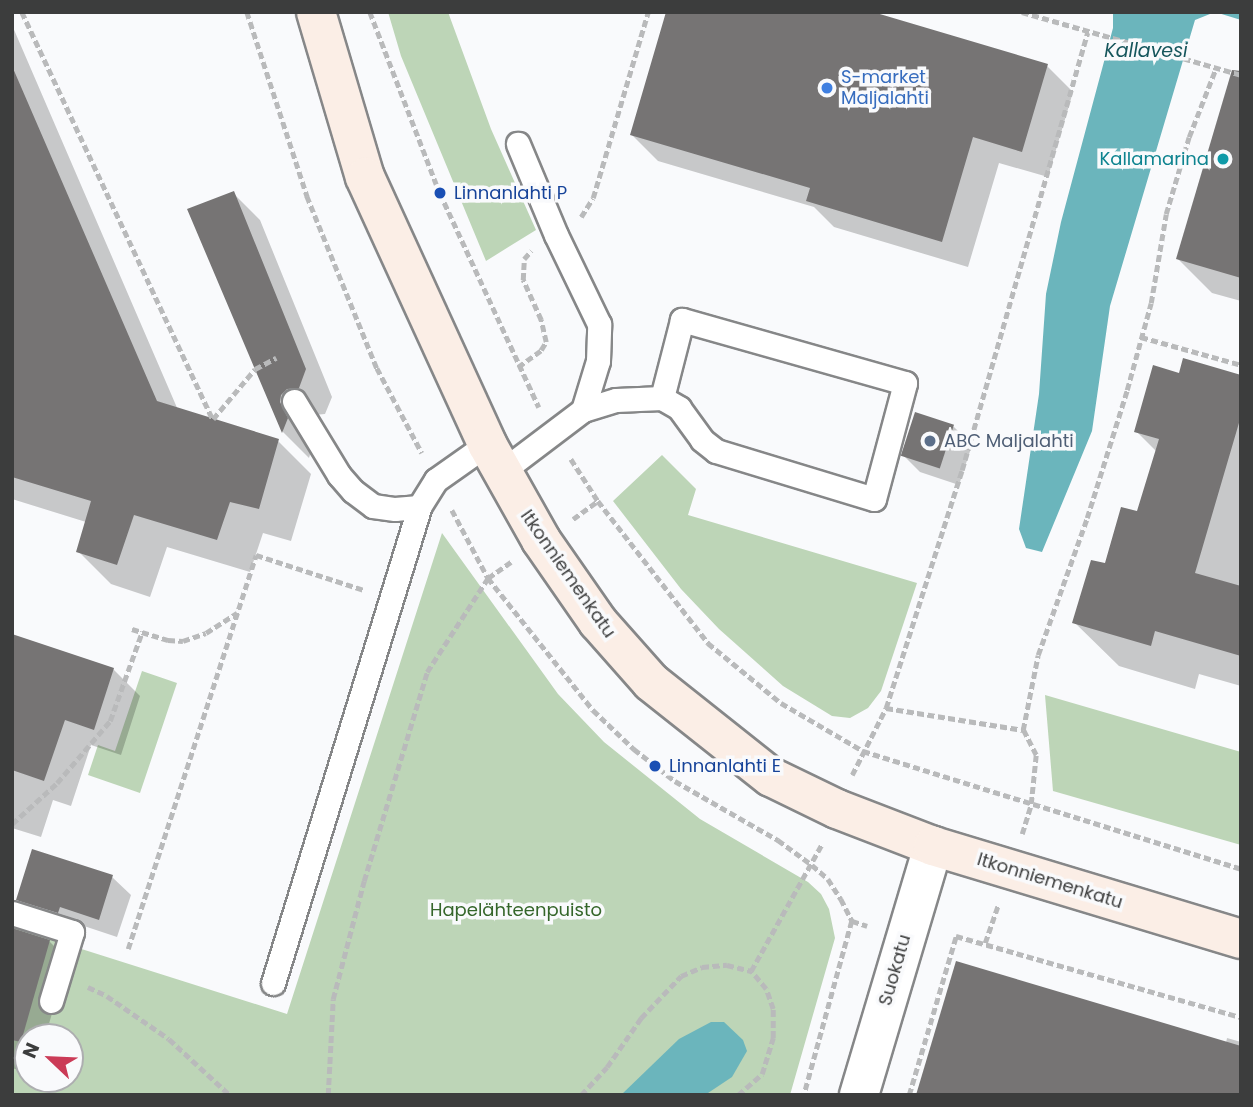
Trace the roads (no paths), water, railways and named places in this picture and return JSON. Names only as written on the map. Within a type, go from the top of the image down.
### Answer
[{"type":"main road","name":"Itkonniemenkatu","points":[[316,12],[365,177],[494,458],[541,540],[598,622],[651,682],[771,777],[838,809],[933,846],[1241,939]]},
{"type":"street","name":"Suokatu","points":[[859,1095],[933,846]]},
{"type":"lane","points":[[518,144],[556,235],[599,324],[598,360],[583,411]]},
{"type":"lane","points":[[273,983],[419,507],[436,480],[554,434],[583,411],[616,400],[662,398],[679,408],[702,440],[716,451],[874,499],[905,383],[681,320],[662,398]]},
{"type":"lane","points":[[294,401],[339,475],[353,491],[373,506],[395,509],[419,507]]},
{"type":"lane","points":[[12,913],[72,932],[51,1001]]},
{"type":"water","name":"Kallavesi","points":[[1113,12],[1215,12],[1195,20],[1110,306],[1092,431],[1042,552],[1026,548],[1019,529],[1039,394],[1046,294],[1061,222],[1113,28]]},
{"type":"water","points":[[1215,12],[1241,12],[1241,20]]},
{"type":"water","points":[[711,1022],[724,1022],[743,1040],[747,1051],[732,1077],[705,1095],[621,1095],[679,1039]]},
{"type":"place","name":"S-market Maljalahti","points":[[827,88]]},
{"type":"place","name":"Kallamarina","points":[[1223,159]]},
{"type":"place","name":"Linnanlahti P","points":[[440,193]]},
{"type":"place","name":"ABC Maljalahti","points":[[930,441]]},
{"type":"place","name":"Linnanlahti E","points":[[655,766]]},
{"type":"park label","name":"Hapelähteenpuisto","points":[[516,910]]}]
